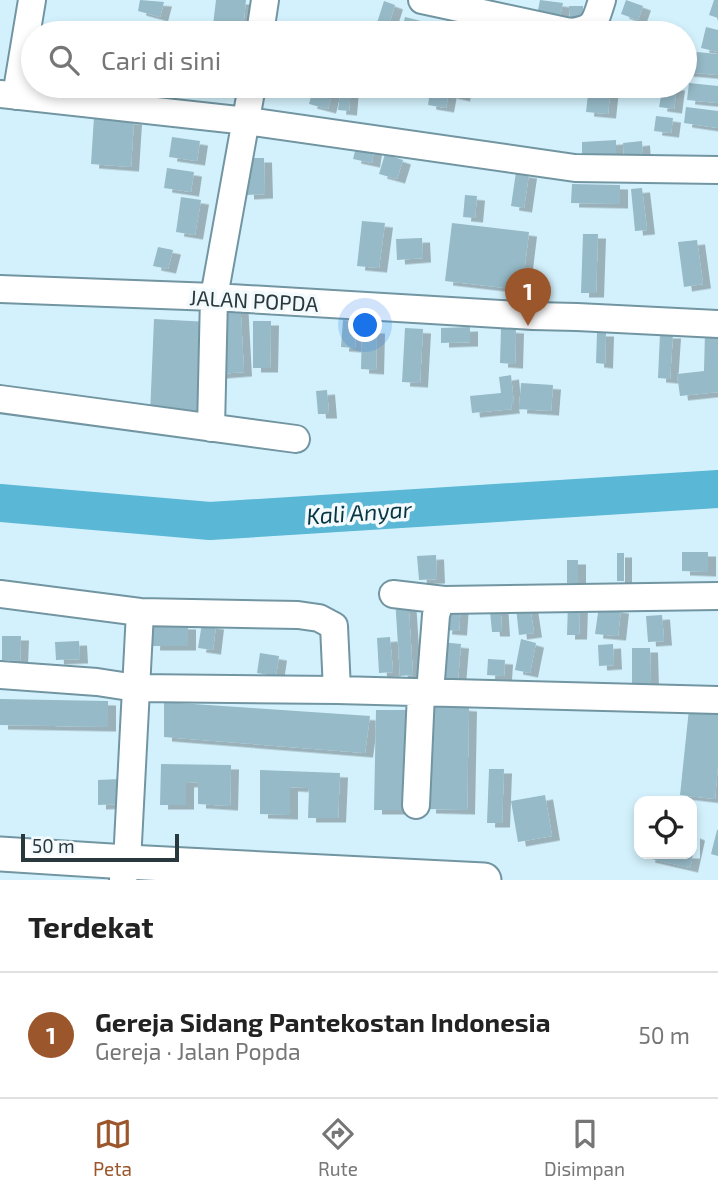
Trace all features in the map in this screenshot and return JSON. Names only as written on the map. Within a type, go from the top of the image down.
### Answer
[{"type":"main road","points":[[0,854],[125,871],[484,880]]},
{"type":"street","points":[[27,21],[32,0]]},
{"type":"street","points":[[262,21],[265,0]]},
{"type":"street","points":[[422,0],[519,21]]},
{"type":"street","points":[[595,21],[602,0]]},
{"type":"street","points":[[8,95],[21,44]]},
{"type":"street","points":[[36,98],[247,121],[565,166],[718,170]]},
{"type":"street","points":[[211,428],[214,297],[250,98]]},
{"type":"street","name":"JALAN POPDA","points":[[0,289],[214,297],[718,324]]},
{"type":"street","points":[[0,399],[296,439]]},
{"type":"street","points":[[0,594],[140,612],[319,618],[334,626],[337,690]]},
{"type":"street","points":[[393,594],[444,600],[718,596]]},
{"type":"street","points":[[416,806],[425,693],[436,615],[444,600]]},
{"type":"street","points":[[125,871],[140,612]]},
{"type":"street","points":[[0,675],[97,682],[136,688],[337,690],[718,700]]},
{"type":"building","points":[[140,0],[164,2],[160,17],[138,11]]},
{"type":"building","points":[[216,0],[246,0],[244,21],[213,21]]},
{"type":"building","points":[[540,0],[563,3],[559,21],[536,20]]},
{"type":"building","points":[[626,0],[643,6],[638,20],[621,14]]},
{"type":"building","points":[[714,0],[718,0],[718,18],[709,15]]},
{"type":"building","points":[[384,1],[395,5],[390,21],[378,21]]},
{"type":"building","points":[[569,6],[583,6],[584,21],[570,21]]},
{"type":"building","points":[[405,17],[421,21],[404,21]]},
{"type":"building","points":[[706,27],[718,30],[718,52],[701,48]]},
{"type":"building","points":[[697,52],[718,54],[718,75],[697,73]]},
{"type":"building","points":[[697,84],[718,86],[718,103],[687,100],[697,98]]},
{"type":"building","points":[[311,98],[331,98],[328,109],[309,104]]},
{"type":"building","points":[[340,98],[350,98],[349,111],[338,110]]},
{"type":"building","points":[[429,98],[448,98],[446,108],[428,105]]},
{"type":"building","points":[[588,98],[610,98],[608,114],[586,112]]},
{"type":"building","points":[[661,98],[675,98],[674,109],[659,107]]},
{"type":"building","points":[[686,107],[718,111],[718,128],[684,123]]},
{"type":"building","points":[[656,116],[673,118],[671,133],[654,131]]},
{"type":"building","points":[[94,117],[134,120],[131,167],[91,164]]},
{"type":"building","points":[[172,137],[200,141],[197,161],[169,157]]},
{"type":"building","points":[[616,140],[616,161],[582,163],[582,142]]},
{"type":"building","points":[[642,141],[643,156],[624,157],[623,143]]},
{"type":"building","points":[[356,147],[374,150],[372,163],[353,159]]},
{"type":"building","points":[[385,154],[403,160],[397,179],[379,174]]},
{"type":"building","points":[[245,158],[264,158],[265,194],[246,195]]},
{"type":"building","points":[[167,168],[194,172],[191,192],[164,188]]},
{"type":"building","points":[[516,172],[529,174],[524,208],[511,206]]},
{"type":"building","points":[[572,184],[620,185],[620,204],[571,203]]},
{"type":"building","points":[[642,188],[647,230],[635,231],[631,189]]},
{"type":"building","points":[[465,195],[477,196],[475,218],[463,217]]},
{"type":"building","points":[[181,197],[201,200],[195,235],[176,232]]},
{"type":"building","points":[[362,221],[385,223],[379,268],[357,266]]},
{"type":"building","points":[[452,223],[529,232],[522,290],[445,281]]},
{"type":"building","points":[[583,234],[598,234],[596,293],[581,293]]},
{"type":"building","points":[[422,238],[423,258],[397,260],[396,239]]},
{"type":"building","points":[[697,240],[703,284],[684,287],[678,242]]},
{"type":"building","points":[[158,247],[173,250],[168,269],[153,266]]},
{"type":"building","points":[[240,298],[244,372],[218,374],[214,299]]},
{"type":"building","points":[[154,319],[208,322],[204,417],[150,415]]},
{"type":"building","points":[[343,320],[356,321],[355,348],[341,347]]},
{"type":"building","points":[[253,321],[271,321],[270,368],[253,368]]},
{"type":"building","points":[[470,327],[470,342],[441,343],[441,328]]},
{"type":"building","points":[[405,328],[423,329],[420,383],[402,382]]},
{"type":"building","points":[[501,328],[516,329],[515,364],[500,363]]},
{"type":"building","points":[[362,329],[377,329],[376,370],[361,369]]},
{"type":"building","points":[[705,331],[718,332],[718,392],[680,396],[677,374],[704,371]]},
{"type":"building","points":[[597,332],[606,332],[605,364],[596,363]]},
{"type":"building","points":[[660,334],[673,334],[670,379],[658,378]]},
{"type":"building","points":[[511,375],[514,405],[511,405],[512,409],[472,413],[470,396],[501,393],[499,377]]},
{"type":"building","points":[[521,383],[553,385],[551,411],[519,409]]},
{"type":"building","points":[[327,390],[329,414],[318,414],[316,391]]},
{"type":"building","points":[[682,552],[708,552],[708,572],[682,571]]},
{"type":"building","points":[[617,553],[624,553],[624,581],[617,581]]},
{"type":"building","points":[[436,555],[437,579],[419,580],[417,556]]},
{"type":"building","points":[[567,560],[578,560],[578,583],[567,583]]},
{"type":"building","points":[[408,597],[413,675],[400,676],[395,598]]},
{"type":"building","points":[[500,600],[502,632],[492,632],[489,601]]},
{"type":"building","points":[[447,602],[461,603],[459,631],[444,630]]},
{"type":"building","points":[[568,603],[580,604],[579,635],[567,635]]},
{"type":"building","points":[[530,606],[534,633],[519,635],[516,608]]},
{"type":"building","points":[[599,606],[621,609],[618,636],[595,634]]},
{"type":"building","points":[[662,615],[664,641],[648,642],[646,616]]},
{"type":"building","points":[[202,623],[216,625],[213,650],[198,648]]},
{"type":"building","points":[[153,624],[188,625],[188,646],[152,646]]},
{"type":"building","points":[[2,636],[21,636],[20,661],[2,660]]},
{"type":"building","points":[[390,637],[393,672],[379,673],[377,638]]},
{"type":"building","points":[[521,639],[536,643],[530,673],[515,670]]},
{"type":"building","points":[[79,641],[80,659],[56,660],[55,642]]},
{"type":"building","points":[[441,642],[461,644],[458,680],[438,678]]},
{"type":"building","points":[[613,644],[614,665],[599,666],[598,645]]},
{"type":"building","points":[[632,648],[650,648],[651,684],[632,685]]},
{"type":"building","points":[[260,653],[279,656],[276,676],[257,673]]},
{"type":"building","points":[[488,659],[505,660],[504,676],[487,675]]},
{"type":"building","points":[[0,699],[108,701],[108,727],[0,725]]},
{"type":"building","points":[[164,702],[370,716],[365,753],[164,737]]},
{"type":"building","points":[[431,704],[469,707],[467,810],[428,809]]},
{"type":"building","points":[[689,709],[718,711],[715,799],[680,795]]},
{"type":"building","points":[[376,710],[411,710],[406,810],[374,810]]},
{"type":"building","points":[[161,764],[231,765],[230,806],[198,804],[198,782],[186,783],[186,805],[160,805]]},
{"type":"building","points":[[489,769],[504,769],[502,823],[487,823]]},
{"type":"building","points":[[260,770],[340,773],[338,818],[308,818],[309,788],[290,787],[290,815],[260,814]]},
{"type":"building","points":[[120,779],[121,804],[98,805],[98,780]]},
{"type":"building","points":[[545,795],[552,836],[518,842],[511,801]]},
{"type":"building","points":[[718,830],[718,856],[711,854]]},
{"type":"building","points":[[651,859],[692,859],[690,868]]},
{"type":"waterway","name":"Kali Anyar","points":[[0,503],[210,521],[718,489]]},
{"type":"place","name":"Gereja Sidang Pantekostan Indonesia","points":[[528,326]]}]
